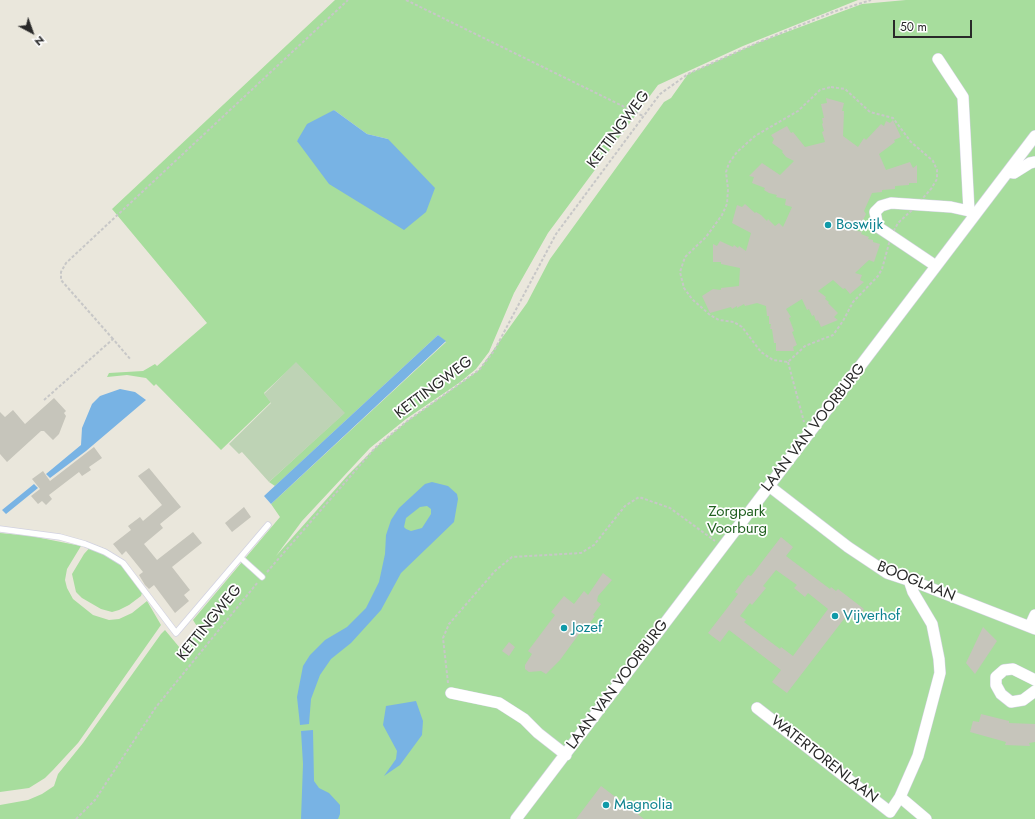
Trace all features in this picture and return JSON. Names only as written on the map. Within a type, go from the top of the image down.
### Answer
[{"type":"street","points":[[936,266],[878,227],[875,212],[881,206],[891,203],[951,207],[972,213],[962,97],[938,59]]},
{"type":"street","name":"LAAN VAN VOORBURG","points":[[516,819],[566,754],[718,544],[769,486],[936,266],[972,213],[1008,172],[1035,136]]},
{"type":"street","points":[[1008,172],[1014,173],[1030,163],[1035,162]]},
{"type":"street","name":"BOOGLAAN","points":[[769,486],[869,562],[887,573],[909,580],[1032,628]]},
{"type":"street","name":"WATERTORENLAAN","points":[[757,708],[887,815],[900,797],[918,756],[940,674],[939,659],[932,624],[913,592],[909,580]]},
{"type":"street","points":[[1032,628],[1035,615]]},
{"type":"street","points":[[1035,680],[1013,669],[1004,670],[996,677],[996,686],[1001,694],[1011,702],[1023,700],[1035,691]]},
{"type":"street","name":"LAAN VAN VOORBURG","points":[[451,693],[499,703],[524,719],[538,733],[566,754]]},
{"type":"street","points":[[900,797],[926,819]]},
{"type":"lane","points":[[0,529],[60,537],[85,544],[105,552],[123,563],[176,633],[268,525]]},
{"type":"lane","points":[[241,558],[262,578]]},
{"type":"path","points":[[131,360],[61,280],[61,272],[66,264],[348,0]]},
{"type":"path","points":[[406,0],[643,116]]},
{"type":"path","name":"KETTINGWEG","points":[[76,819],[95,800],[122,756],[156,707],[262,578],[375,448],[406,422],[479,370],[494,351],[556,234],[660,94],[688,74],[756,43],[833,12],[871,0]]},
{"type":"path","points":[[831,87],[845,89],[870,112],[893,118],[911,142],[933,161],[937,170],[937,179],[931,189],[918,204],[898,223],[892,236],[882,269],[878,276],[852,302],[843,321],[833,335],[805,346],[788,362],[773,360],[761,352],[742,327],[734,322],[719,320],[710,315],[692,299],[684,288],[680,272],[685,257],[709,233],[722,215],[727,204],[728,189],[726,172],[729,163],[746,142],[798,111],[820,90],[831,87]]},
{"type":"path","points":[[44,400],[113,340]]},
{"type":"path","points":[[788,362],[804,421],[800,427]]},
{"type":"path","points":[[451,693],[447,678],[443,638],[449,624],[495,571],[512,557],[581,553],[594,545],[625,506],[639,497],[670,508],[718,544]]},
{"type":"path","points":[[718,544],[719,535]]},
{"type":"green space","name":"Zorgpark Voorburg","points":[[335,0],[858,0],[743,46],[658,85],[548,233],[514,293],[489,352],[476,369],[459,383],[406,419],[370,448],[302,521],[276,556],[348,475],[375,448],[406,422],[479,370],[527,303],[550,259],[664,102],[671,98],[688,74],[757,43],[862,4],[906,0],[1035,0],[1035,819],[0,819],[0,805],[28,800],[42,794],[54,786],[58,774],[83,743],[165,630],[180,648],[198,628],[193,620],[280,517],[271,504],[446,342],[438,335],[275,486],[269,482],[344,413],[296,363],[264,393],[271,402],[221,450],[156,384],[154,386],[146,378],[127,375],[107,377],[109,373],[143,371],[155,364],[157,366],[207,323],[112,209]],"holes":[[[334,110],[367,134],[388,139],[297,141]]]},
{"type":"green space","points":[[296,362],[345,413],[269,482],[242,452],[239,454],[229,444],[271,403],[264,394]]},
{"type":"green space","points":[[0,533],[31,536],[81,546],[67,569],[65,580],[67,588],[73,599],[93,615],[109,620],[119,619],[132,613],[147,601],[161,625],[78,743],[53,770],[45,778],[29,788],[0,792]]},
{"type":"green space","points":[[93,544],[106,549],[115,555],[142,593],[141,596],[129,605],[119,610],[112,612],[101,609],[82,598],[76,592],[72,574],[84,554]]},
{"type":"water","points":[[334,110],[367,134],[388,139],[435,188],[426,212],[404,230],[329,184],[297,141],[307,124]]},
{"type":"water","points":[[438,335],[446,341],[271,504],[264,496]]},
{"type":"water","points":[[120,389],[135,392],[146,400],[86,451],[50,478],[46,474],[81,445],[82,428],[92,404],[100,396]]},
{"type":"water","points":[[432,482],[448,486],[457,494],[458,499],[454,522],[401,573],[381,610],[351,643],[331,659],[320,675],[311,699],[309,724],[300,725],[297,697],[303,666],[310,655],[325,640],[347,627],[366,608],[379,582],[385,554],[386,535],[391,520],[399,508],[425,484]],"holes":[[[427,506],[431,509],[431,514],[422,528],[411,531],[404,527],[406,518],[420,507]]]},
{"type":"water","points":[[34,484],[38,488],[6,514],[2,510]]},
{"type":"water","points":[[416,701],[423,721],[422,735],[400,765],[384,776],[396,759],[397,751],[383,725],[386,706]]},
{"type":"water","points":[[313,730],[314,781],[319,788],[329,793],[340,805],[340,814],[338,819],[301,819],[303,764],[301,731]]},
{"type":"building","name":"Boswijk","points":[[826,98],[844,103],[842,111],[844,111],[843,136],[858,147],[864,138],[866,140],[881,124],[884,126],[886,121],[890,123],[893,120],[901,137],[894,140],[895,142],[879,154],[886,170],[910,162],[913,168],[917,165],[917,183],[895,186],[895,189],[882,190],[882,192],[872,193],[864,211],[866,214],[862,222],[853,230],[862,232],[861,234],[869,237],[868,239],[880,244],[874,262],[869,260],[855,273],[862,275],[860,280],[864,282],[850,294],[845,288],[843,289],[833,280],[818,291],[826,297],[825,299],[829,302],[828,303],[838,313],[834,317],[838,320],[821,327],[818,320],[816,321],[814,315],[812,316],[809,309],[807,310],[802,299],[786,309],[791,317],[789,318],[794,331],[792,332],[797,345],[793,347],[794,351],[776,351],[776,343],[774,343],[772,329],[770,329],[771,324],[769,324],[769,316],[767,316],[766,306],[757,303],[745,306],[744,304],[737,308],[737,306],[732,309],[731,307],[710,313],[702,296],[713,289],[721,290],[721,288],[739,286],[740,268],[721,264],[721,262],[713,262],[713,244],[717,246],[720,241],[733,247],[734,245],[738,248],[739,246],[746,251],[751,233],[732,223],[737,205],[742,207],[745,204],[767,221],[768,219],[775,226],[779,223],[783,227],[792,207],[785,205],[786,199],[776,197],[777,195],[764,190],[765,188],[752,183],[754,177],[749,176],[762,163],[780,175],[794,161],[786,157],[782,152],[783,151],[772,143],[774,139],[771,135],[787,126],[791,133],[793,132],[805,147],[825,142],[822,132],[824,131],[822,118],[824,118],[821,104],[827,103]]},
{"type":"building","points":[[54,398],[66,411],[64,413],[66,416],[59,434],[53,440],[44,431],[41,431],[7,462],[0,454],[0,412],[5,417],[13,410],[25,424]]},
{"type":"building","points":[[94,447],[102,458],[89,467],[91,470],[82,476],[79,472],[49,495],[52,499],[46,505],[42,501],[38,504],[31,496],[40,489],[32,479],[43,471],[50,481]]},
{"type":"building","points":[[149,468],[181,507],[160,524],[163,528],[144,544],[157,560],[193,532],[202,543],[172,567],[190,590],[184,595],[189,601],[175,613],[154,585],[149,589],[145,585],[139,575],[143,572],[126,551],[122,555],[113,544],[131,530],[128,526],[140,517],[143,521],[162,505],[138,476]]},
{"type":"building","points":[[244,507],[251,517],[232,532],[225,523]]},
{"type":"building","name":"Vijverhof","points":[[781,537],[793,547],[786,556],[830,589],[831,587],[836,591],[838,589],[864,609],[855,621],[847,615],[787,693],[772,682],[781,670],[729,630],[720,642],[708,633],[738,594],[735,592],[748,575],[751,576]],"holes":[[[776,570],[797,585],[794,588],[805,597],[808,593],[828,609],[793,656],[781,647],[780,649],[744,622],[746,620],[740,616],[750,603],[752,605],[766,588],[763,586]]]},
{"type":"building","name":"Jozef","points":[[603,573],[612,580],[598,596],[597,601],[601,604],[593,615],[595,616],[589,624],[587,623],[560,660],[546,674],[541,671],[529,672],[525,669],[525,665],[532,654],[528,651],[555,615],[551,612],[564,596],[574,604],[584,591],[588,595]]},
{"type":"building","points":[[983,627],[997,641],[975,674],[966,663]]},
{"type":"building","points":[[509,642],[515,647],[509,656],[502,651]]},
{"type":"building","points":[[981,714],[1009,721],[1009,723],[1035,724],[1035,742],[1029,743],[1030,746],[1005,745],[1006,742],[970,732],[973,721],[979,722]]},
{"type":"building","name":"Magnolia","points":[[601,786],[630,808],[644,819],[576,819]]},
{"type":"place","name":"Boswijk","points":[[828,225]]},
{"type":"place","name":"Vijverhof","points":[[835,616]]},
{"type":"place","name":"Jozef","points":[[564,628]]},
{"type":"place","name":"Magnolia","points":[[606,805]]}]
